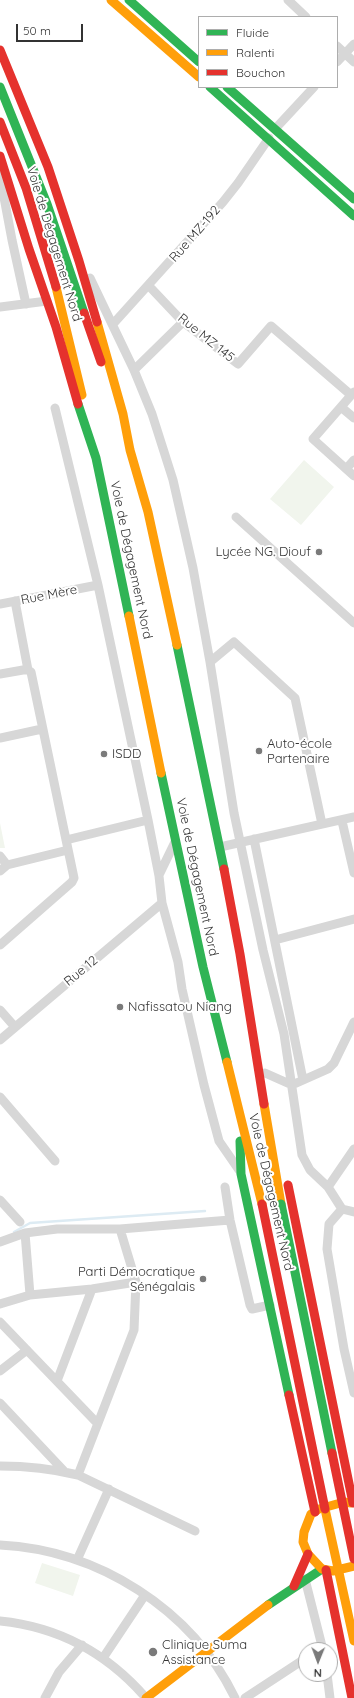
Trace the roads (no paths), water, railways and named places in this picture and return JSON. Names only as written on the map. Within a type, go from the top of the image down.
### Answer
[{"type":"main road","points":[[112,0],[198,77]]},
{"type":"main road","points":[[129,0],[198,61]]},
{"type":"main road","points":[[0,50],[48,167],[80,261],[123,414],[130,450]]},
{"type":"main road","name":"Voie de Dégagement Nord","points":[[0,87],[47,204],[65,256],[130,450],[160,564],[220,846],[240,954],[252,1036],[282,1204],[354,1559]]},
{"type":"main road","points":[[211,88],[354,216]]},
{"type":"main road","points":[[228,88],[354,199]]},
{"type":"main road","name":"Voie de Dégagement Nord","points":[[0,122],[22,179],[48,262],[74,360],[96,458],[175,840],[203,967],[262,1204],[333,1550],[354,1642]]},
{"type":"main road","points":[[0,156],[13,194],[29,250],[47,301],[79,409],[96,458]]},
{"type":"main road","points":[[252,1036],[266,1073],[283,1158]]},
{"type":"main road","points":[[241,1120],[240,1154],[242,1174],[315,1512]]},
{"type":"main road","points":[[286,1173],[354,1503],[344,1502],[319,1509],[311,1514],[304,1532],[303,1542],[308,1554],[324,1569],[333,1571],[354,1566]]},
{"type":"main road","points":[[294,1586],[308,1554]]},
{"type":"main road","points":[[146,1698],[247,1619],[294,1586],[324,1569]]},
{"type":"main road","points":[[324,1569],[352,1698]]},
{"type":"street","points":[[288,0],[305,16]]},
{"type":"street","points":[[338,61],[354,44]]},
{"type":"street","points":[[338,47],[354,62]]},
{"type":"street","points":[[275,129],[313,88]]},
{"type":"street","name":"Rue MZ-192","points":[[113,324],[149,286],[238,183],[268,138]]},
{"type":"street","points":[[0,174],[26,304]]},
{"type":"street","points":[[80,261],[113,324],[134,370],[152,414],[173,480],[193,568],[210,662],[234,813],[263,950],[284,1034],[302,1155],[310,1170],[328,1187],[342,1210],[354,1212]]},
{"type":"street","name":"Rue MZ 145","points":[[149,286],[183,322],[238,364],[271,326],[353,393]]},
{"type":"street","points":[[0,307],[47,301]]},
{"type":"street","points":[[134,370],[183,322]]},
{"type":"street","points":[[353,393],[313,439],[354,476]]},
{"type":"street","points":[[341,407],[354,418]]},
{"type":"street","points":[[55,408],[98,585],[148,820],[159,876],[162,903],[178,962],[182,989],[203,1078],[219,1141],[242,1174]]},
{"type":"street","points":[[346,469],[354,460]]},
{"type":"street","points":[[236,517],[354,623]]},
{"type":"street","name":"Rue Mère","points":[[0,604],[98,585]]},
{"type":"street","points":[[0,945],[72,882],[74,874],[42,729],[32,672],[28,670],[14,601]]},
{"type":"street","points":[[210,662],[234,642],[295,698],[322,824]]},
{"type":"street","points":[[0,674],[28,670]]},
{"type":"street","points":[[0,738],[42,729]]},
{"type":"street","points":[[220,846],[354,818]]},
{"type":"street","points":[[66,840],[148,820]]},
{"type":"street","points":[[342,821],[353,860],[354,873]]},
{"type":"street","points":[[254,839],[303,1080]]},
{"type":"street","points":[[159,876],[175,840]]},
{"type":"street","points":[[0,856],[4,868],[68,850]]},
{"type":"street","name":"Rue 12","points":[[0,1040],[162,903]]},
{"type":"street","points":[[275,940],[354,919]]},
{"type":"street","points":[[0,1010],[15,1027]]},
{"type":"street","points":[[266,1073],[292,1085],[328,1069],[334,1064],[354,1022]]},
{"type":"street","points":[[0,1097],[55,1161]]},
{"type":"street","points":[[328,1187],[354,1149]]},
{"type":"street","points":[[224,1187],[230,1220],[252,1309],[270,1305]]},
{"type":"street","points":[[0,1200],[20,1222]]},
{"type":"street","points":[[342,1210],[330,1224],[327,1249],[344,1349],[354,1394]]},
{"type":"street","points":[[0,1242],[25,1233],[57,1229],[120,1229],[230,1220]]},
{"type":"street","points":[[78,1475],[134,1330],[136,1282],[120,1229]]},
{"type":"street","points":[[25,1233],[30,1295]]},
{"type":"street","points":[[0,1304],[30,1295],[92,1289],[136,1282]]},
{"type":"street","points":[[57,1381],[92,1289]]},
{"type":"street","points":[[0,1322],[97,1423]]},
{"type":"street","points":[[344,1349],[354,1347]]},
{"type":"street","points":[[0,1371],[27,1350]]},
{"type":"street","points":[[0,1403],[64,1472]]},
{"type":"street","points":[[0,1466],[17,1466],[78,1475],[195,1531]]},
{"type":"street","points":[[77,1560],[109,1489]]},
{"type":"street","points":[[0,1545],[42,1551],[77,1560],[101,1570],[145,1595],[178,1620],[206,1651],[219,1668],[235,1698]]},
{"type":"street","points":[[305,1579],[319,1642]]},
{"type":"street","points":[[104,1658],[145,1595]]},
{"type":"street","points":[[0,1621],[50,1631],[82,1645],[104,1658],[124,1674],[146,1698]]},
{"type":"street","points":[[45,1698],[60,1672],[82,1645]]},
{"type":"street","points":[[246,1698],[298,1663]]},
{"type":"street","points":[[328,1682],[330,1698]]},
{"type":"waterway","points":[[14,1232],[30,1223],[205,1211]]},
{"type":"place","name":"Lycée NG. Diouf","points":[[319,552]]},
{"type":"place","name":"Auto-école Partenaire","points":[[259,751]]},
{"type":"place","name":"ISDD","points":[[104,754]]},
{"type":"place","name":"Nafissatou Niang","points":[[120,1007]]},
{"type":"place","name":"Parti Démocratique Sénégalais","points":[[203,1279]]},
{"type":"place","name":"Clinique Suma Assistance","points":[[153,1652]]}]
